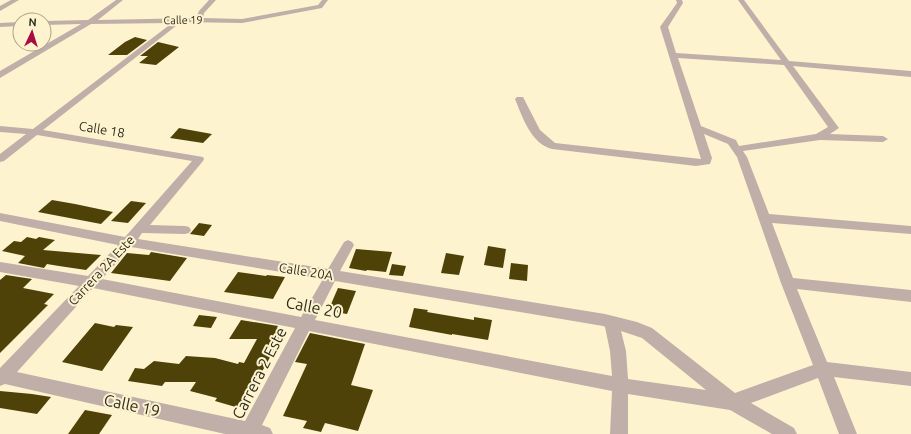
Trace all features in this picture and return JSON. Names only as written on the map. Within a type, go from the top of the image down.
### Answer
[{"type":"street","points":[[0,9],[16,0]]},
{"type":"street","points":[[0,75],[90,22],[120,0]]},
{"type":"street","points":[[199,20],[201,12],[214,0]]},
{"type":"street","name":"Calle 19","points":[[52,23],[180,20],[242,21],[320,7],[325,0]]},
{"type":"street","points":[[520,100],[529,121],[546,143],[552,146],[696,163],[706,162],[707,158],[664,27],[680,3],[679,0]]},
{"type":"street","points":[[741,0],[785,63],[834,128],[819,136]]},
{"type":"street","points":[[0,159],[180,20]]},
{"type":"street","points":[[0,25],[12,24]]},
{"type":"street","points":[[674,55],[911,74]]},
{"type":"street","points":[[697,128],[732,142],[742,157],[788,283],[848,434]]},
{"type":"street","name":"Calle 18","points":[[0,129],[35,132],[199,159]]},
{"type":"street","points":[[737,149],[819,136],[883,139]]},
{"type":"street","name":"Carrera 2A Este","points":[[1,377],[128,242],[199,159]]},
{"type":"street","name":"Calle 20A","points":[[0,217],[128,242],[604,320],[612,324],[640,329],[733,402]]},
{"type":"street","points":[[764,218],[911,230]]},
{"type":"street","points":[[139,229],[185,230]]},
{"type":"street","name":"Carrera 2 Este","points":[[254,433],[305,324],[348,245]]},
{"type":"street","name":"Calle 20","points":[[0,267],[89,282],[620,385],[733,402]]},
{"type":"street","points":[[788,283],[911,296]]},
{"type":"street","points":[[612,324],[616,339],[620,385],[619,434]]},
{"type":"street","points":[[733,402],[822,369],[911,379]]},
{"type":"street","name":"Calle 19","points":[[1,377],[254,433]]},
{"type":"street","points":[[733,402],[788,434]]},
{"type":"building","points":[[135,37],[147,40],[127,55],[108,55],[125,42]]},
{"type":"building","points":[[158,42],[179,47],[156,65],[139,63],[148,56],[140,56]]},
{"type":"building","points":[[179,128],[212,134],[203,143],[170,138]]},
{"type":"building","points":[[52,200],[113,212],[101,224],[38,212]]},
{"type":"building","points":[[131,201],[146,203],[128,223],[111,221]]},
{"type":"building","points":[[199,223],[212,225],[204,236],[190,234]]},
{"type":"building","points":[[27,237],[36,239],[39,237],[55,240],[43,250],[101,255],[86,270],[47,264],[44,268],[18,263],[25,256],[2,251],[14,241],[21,242]]},
{"type":"building","points":[[488,246],[506,249],[503,268],[484,265]]},
{"type":"building","points":[[356,249],[392,252],[386,272],[349,268]]},
{"type":"building","points":[[151,252],[187,258],[170,281],[111,273],[127,253],[149,255]]},
{"type":"building","points":[[446,253],[464,256],[459,275],[441,273]]},
{"type":"building","points":[[511,263],[528,265],[527,281],[509,279]]},
{"type":"building","points":[[392,264],[406,266],[403,276],[389,275]]},
{"type":"building","points":[[238,272],[285,277],[273,299],[224,292]]},
{"type":"building","points":[[6,275],[32,279],[23,288],[54,294],[44,304],[48,305],[0,353],[0,280]]},
{"type":"building","points":[[338,288],[356,291],[347,314],[328,311]]},
{"type":"building","points":[[414,308],[428,310],[427,312],[474,320],[474,317],[492,320],[488,340],[409,327]]},
{"type":"building","points":[[199,315],[217,317],[211,328],[193,326]]},
{"type":"building","points":[[241,320],[278,326],[277,328],[284,329],[266,365],[239,408],[215,401],[217,398],[190,391],[196,382],[165,382],[162,386],[128,381],[135,368],[144,369],[154,361],[179,364],[186,356],[215,358],[238,364],[239,362],[244,363],[257,339],[229,339]]},
{"type":"building","points":[[95,323],[114,327],[116,325],[133,327],[102,371],[62,362]]},
{"type":"building","points":[[310,333],[365,344],[351,385],[373,390],[358,431],[325,423],[321,432],[303,428],[307,421],[283,416],[307,364],[295,362]]},
{"type":"building","points":[[0,391],[51,397],[37,414],[0,408]]},
{"type":"building","points":[[85,410],[112,415],[99,434],[68,434]]}]
